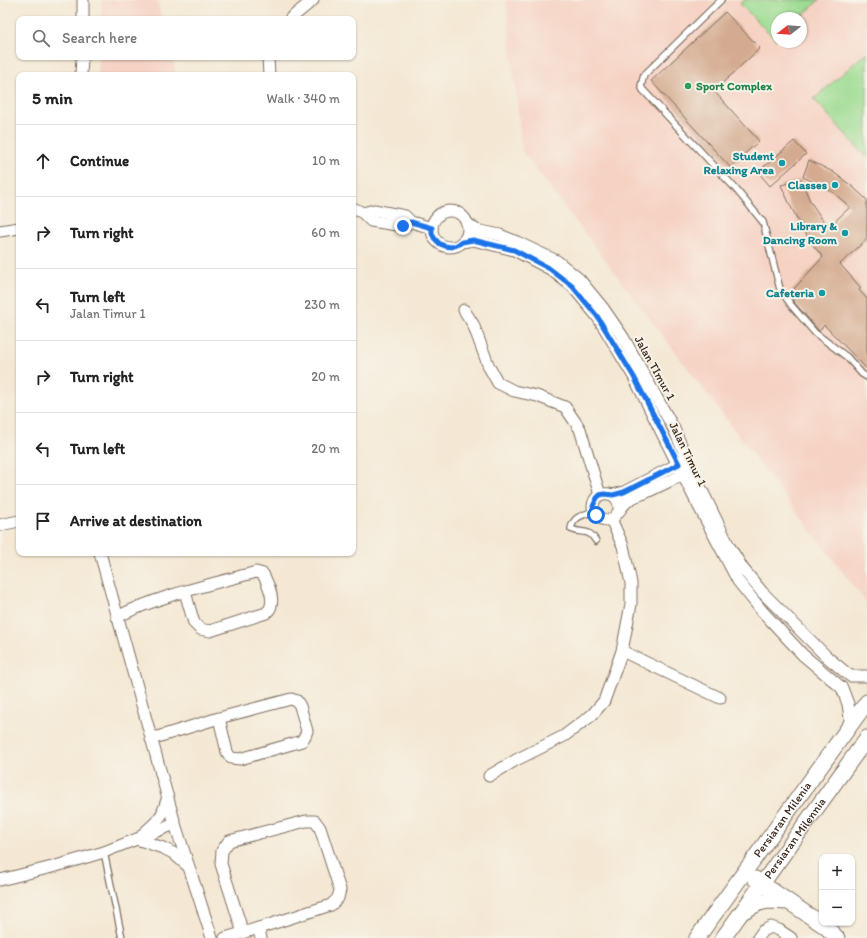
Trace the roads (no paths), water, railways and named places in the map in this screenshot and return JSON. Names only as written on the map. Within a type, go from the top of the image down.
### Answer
[{"type":"main road","name":"Persiaran Milenia","points":[[697,938],[867,702]]},
{"type":"main road","name":"Persiaran Milennia","points":[[723,938],[867,738]]},
{"type":"main road","points":[[780,859],[777,878],[780,888],[789,902]]},
{"type":"main road","points":[[745,872],[826,927],[838,938]]},
{"type":"main road","points":[[742,911],[758,903],[769,901],[789,902]]},
{"type":"street","points":[[83,0],[83,16]]},
{"type":"street","points":[[294,16],[313,0]]},
{"type":"street","points":[[81,72],[82,60]]},
{"type":"street","points":[[268,60],[269,72]]},
{"type":"street","points":[[358,210],[374,210],[404,216],[411,222],[432,228]]},
{"type":"street","points":[[451,210],[458,212],[463,216],[467,223],[468,232],[462,242],[451,247],[440,244],[432,234],[432,228],[433,221],[438,215],[451,210]]},
{"type":"street","name":"Jalan TImur 1","points":[[467,223],[476,230],[500,235],[557,261],[579,279],[624,337],[674,429],[685,467],[743,569],[762,592],[827,657],[850,676],[867,676]]},
{"type":"street","points":[[0,231],[16,228]]},
{"type":"street","name":"Jalan Timur 1","points":[[462,242],[473,240],[514,250],[550,269],[572,286],[597,316],[634,377],[685,467],[738,581],[762,611],[803,654],[842,688],[848,704],[851,725]]},
{"type":"street","points":[[464,310],[474,324],[489,367],[498,383],[514,391],[537,396],[565,407],[580,429],[600,495]]},
{"type":"street","points":[[685,467],[629,500],[619,510],[615,517],[611,519],[607,520],[599,518],[594,511],[594,502],[600,495],[613,495],[624,492],[685,467]]},
{"type":"street","points":[[613,495],[618,502],[619,510]]},
{"type":"street","points":[[490,776],[516,760],[564,736],[592,715],[604,700],[622,651],[631,604],[631,583],[623,546],[611,519]]},
{"type":"street","points":[[0,525],[16,522]]},
{"type":"street","points":[[101,556],[175,824],[212,938]]},
{"type":"street","points":[[118,617],[135,608],[185,592],[256,572],[263,574],[267,581],[272,600],[271,607],[266,614],[210,631],[200,629],[194,623],[185,592]]},
{"type":"street","points":[[622,651],[720,698]]},
{"type":"street","points":[[151,739],[219,718],[291,699],[297,700],[307,731],[302,741],[240,759],[231,758],[227,752],[219,718]]},
{"type":"street","points":[[136,839],[156,822],[162,814],[168,797]]},
{"type":"street","points":[[225,938],[243,933],[260,933],[331,905],[338,898],[340,890],[320,828],[315,821],[306,821],[230,841],[222,851],[221,864],[243,933]]},
{"type":"street","points":[[0,880],[104,852],[175,824]]},
{"type":"street","points":[[136,839],[173,853],[189,867]]},
{"type":"street","points":[[758,938],[763,931],[771,928],[779,930],[791,938]]},
{"type":"lane","points":[[721,0],[644,75],[641,86],[643,90],[734,187],[762,222],[780,289],[791,305],[815,333],[847,357],[862,374],[867,377]]},
{"type":"lane","points":[[594,511],[576,518],[572,524],[572,529],[576,531],[589,532],[596,541]]},
{"type":"lane","points":[[104,852],[122,938]]},
{"type":"place","name":"Sport Complex","points":[[688,86]]},
{"type":"place","name":"Student Relaxing Area","points":[[782,163]]},
{"type":"place","name":"Classes","points":[[835,185]]},
{"type":"place","name":"Library & Dancing Room","points":[[845,233]]},
{"type":"place","name":"Cafeteria","points":[[822,293]]}]
